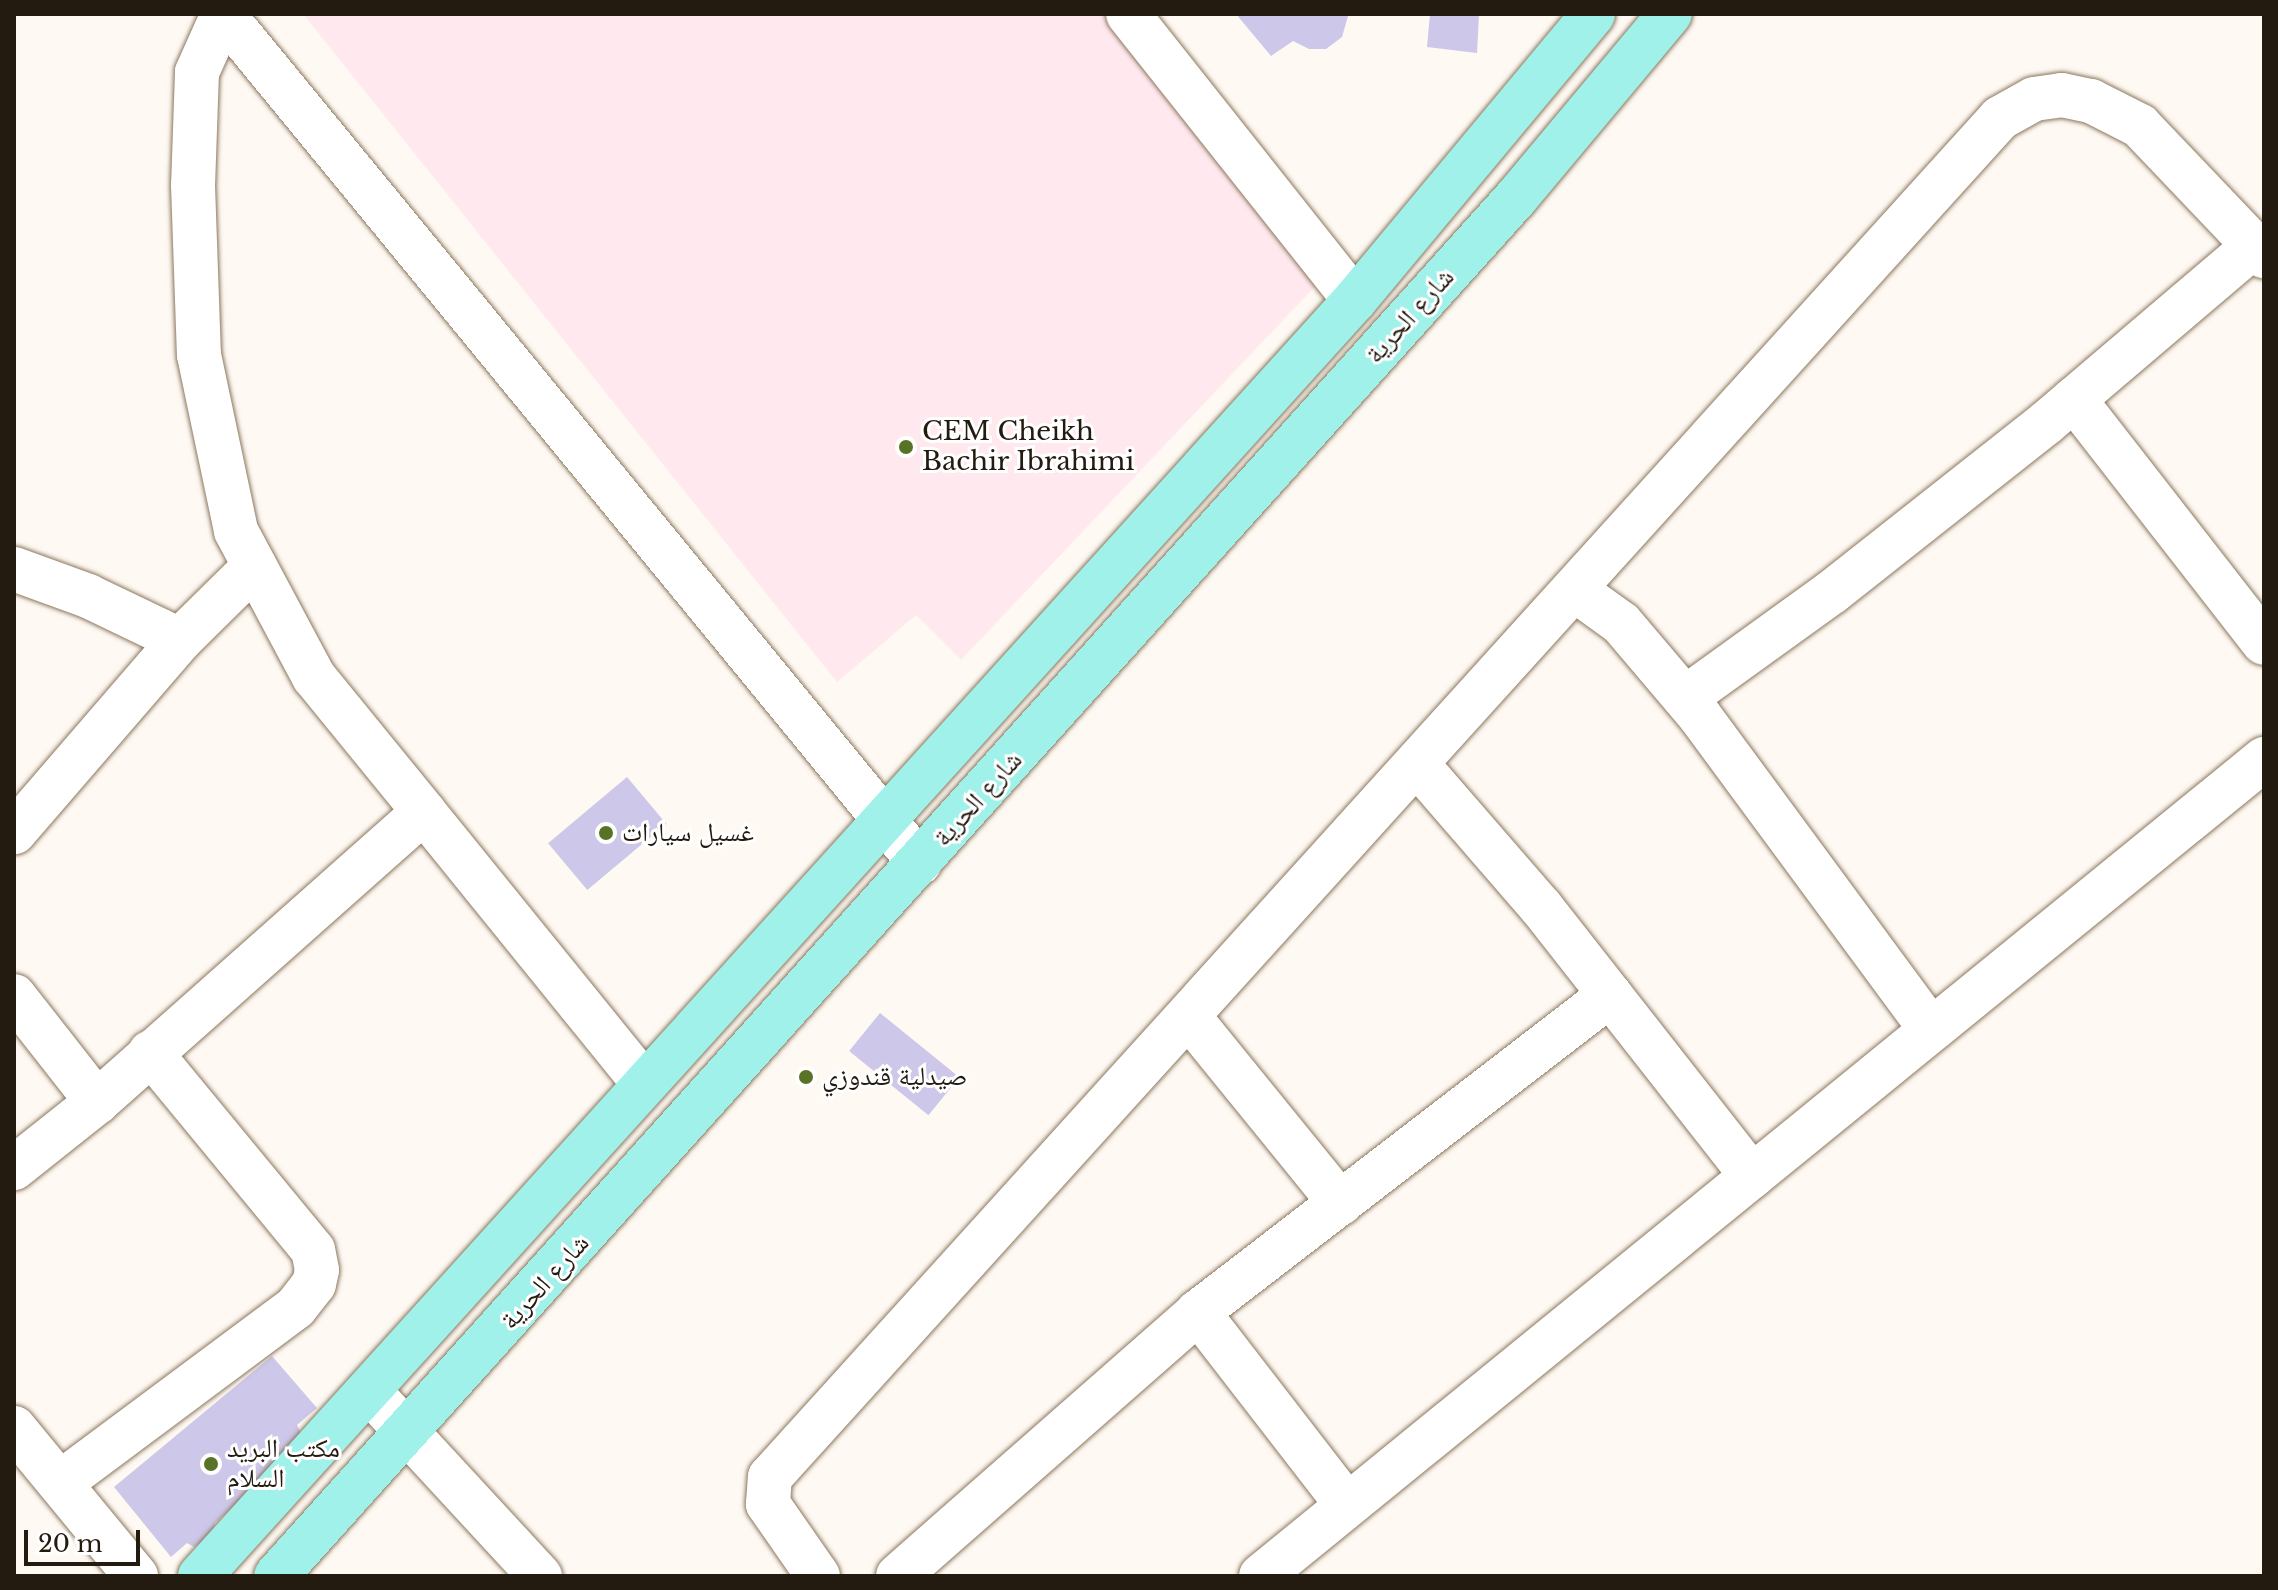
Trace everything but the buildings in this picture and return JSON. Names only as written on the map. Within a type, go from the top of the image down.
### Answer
[{"type":"main road","name":"شارع الحرية","points":[[200,1576],[370,1392],[643,1082],[887,822],[1355,300],[1593,14]]},
{"type":"main road","name":"شارع الحرية","points":[[276,1576],[406,1437],[1516,198],[1670,14]]},
{"type":"street","points":[[643,1082],[314,677],[236,531],[199,355],[193,185],[197,72],[223,14],[920,863]]},
{"type":"street","points":[[1128,14],[1355,300]]},
{"type":"street","points":[[818,1576],[768,1504],[770,1477],[2000,118],[2034,99],[2062,95],[2091,101],[2140,126],[2255,231],[2074,399],[1832,592],[1685,698]]},
{"type":"street","points":[[2074,399],[2264,643]]},
{"type":"street","points":[[14,832],[180,640],[255,566]]},
{"type":"street","points":[[14,569],[88,596],[180,640]]},
{"type":"street","points":[[1575,590],[1621,623],[1685,698],[1931,1030]]},
{"type":"street","points":[[1261,1576],[2264,759]]},
{"type":"street","points":[[1417,764],[1610,995],[1752,1176]]},
{"type":"street","points":[[14,1168],[97,1102],[424,812]]},
{"type":"street","points":[[898,1576],[1198,1312],[1610,995]]},
{"type":"street","points":[[14,996],[97,1102]]},
{"type":"street","points":[[1189,1017],[1340,1203]]},
{"type":"street","points":[[60,1483],[296,1307],[314,1284],[317,1270],[313,1250],[150,1052]]},
{"type":"street","points":[[1198,1312],[1347,1505]]},
{"type":"street","points":[[370,1392],[406,1437],[540,1576]]},
{"type":"street","points":[[14,1428],[136,1576]]},
{"type":"shaded area","name":"CEM Cheikh Bachir Ibrahimi","points":[[303,14],[1107,14],[1322,279],[961,660],[916,615],[837,682]]},
{"type":"place","name":"CEM Cheikh Bachir Ibrahimi","points":[[906,447]]},
{"type":"place","name":"غسيل سيارات","points":[[606,833]]},
{"type":"place","name":"صيدلية قندوزي","points":[[806,1077]]},
{"type":"place","name":"مكتب البريد السلام","points":[[211,1464]]}]
